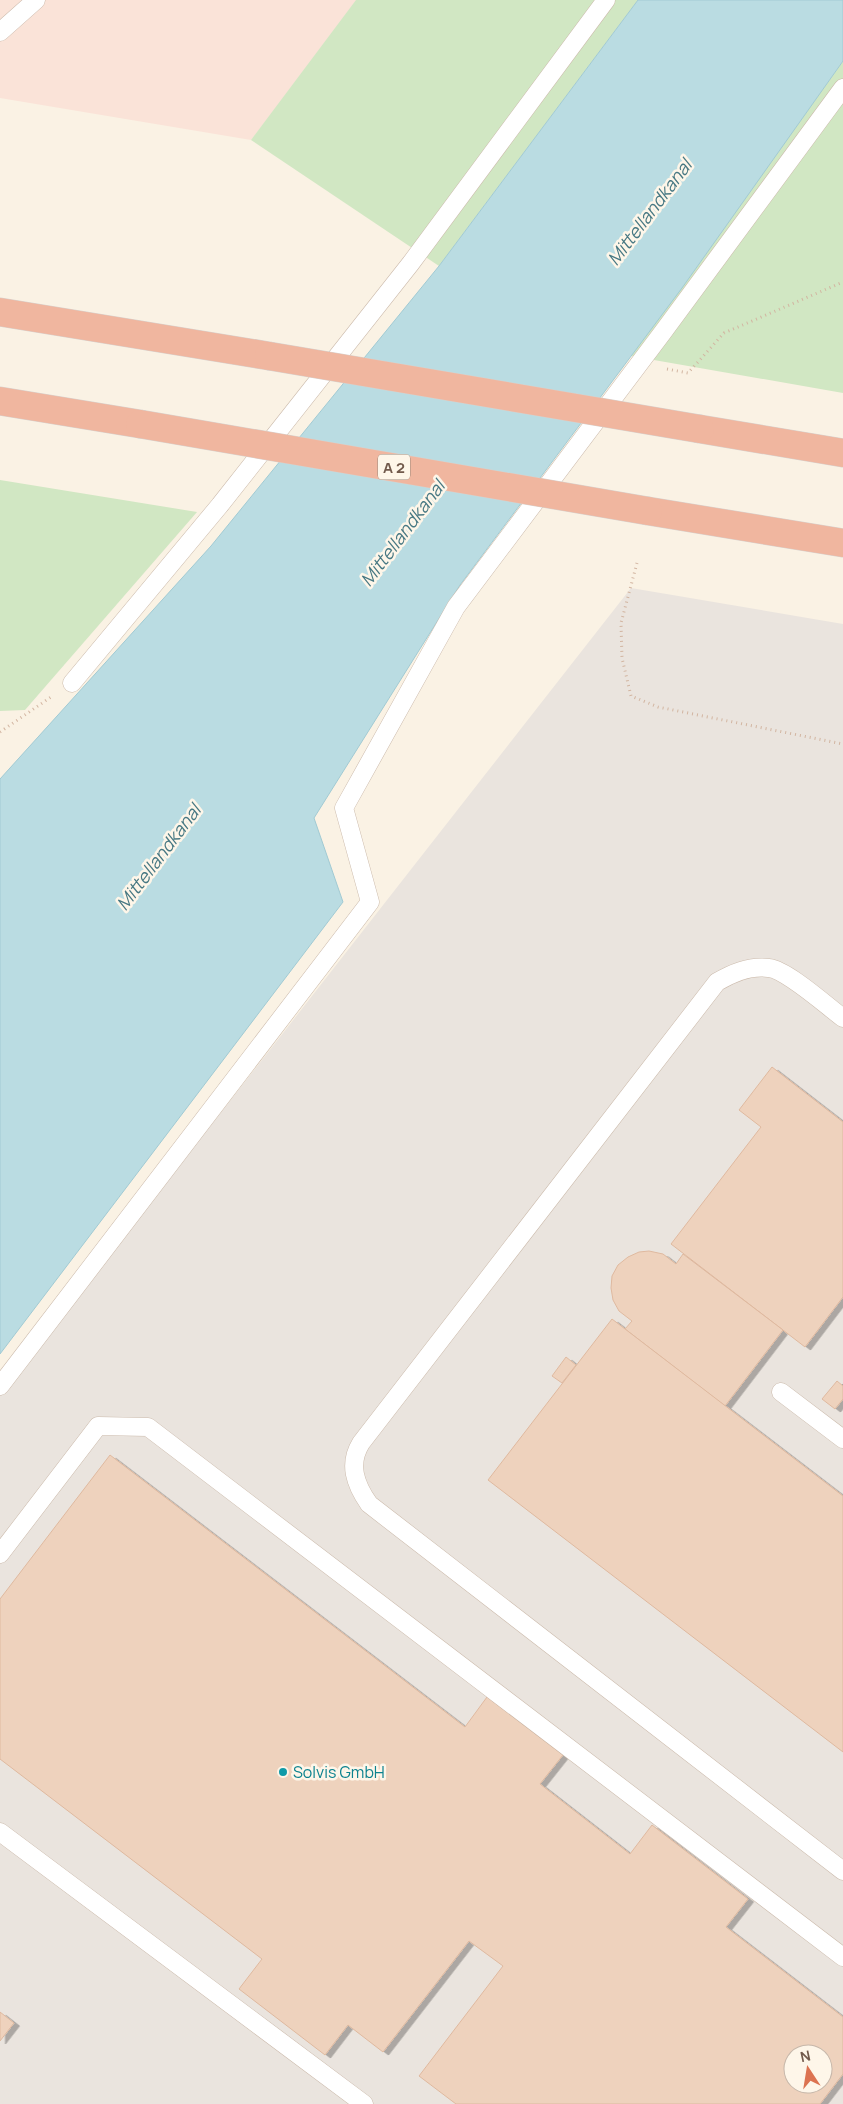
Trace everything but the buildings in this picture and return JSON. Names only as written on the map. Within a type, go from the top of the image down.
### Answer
[{"type":"highway","points":[[0,312],[843,453]]},
{"type":"highway","name":"A 2","points":[[0,401],[843,543]]},
{"type":"lane","points":[[0,32],[36,0]]},
{"type":"lane","points":[[72,684],[220,504],[411,264],[606,0]]},
{"type":"lane","points":[[0,1386],[370,902],[344,808],[456,608],[843,88]]},
{"type":"lane","points":[[843,1018],[789,977],[770,968],[753,968],[731,974],[717,982],[361,1442],[355,1453],[355,1471],[358,1489],[369,1504],[843,1871]]},
{"type":"lane","points":[[781,1392],[843,1440]]},
{"type":"lane","points":[[0,1554],[98,1426],[148,1427],[843,1957]]},
{"type":"lane","points":[[0,1832],[364,2104]]},
{"type":"path","points":[[688,373],[724,332],[843,282]]},
{"type":"path","points":[[637,563],[621,623],[622,658],[631,696],[658,707],[843,744]]},
{"type":"path","points":[[0,732],[72,684]]},
{"type":"shaded area","points":[[0,0],[361,0],[251,140],[0,98]]},
{"type":"shaded area","points":[[631,588],[843,624],[843,2104],[0,2104],[0,1395]]},
{"type":"green space","points":[[356,0],[638,0],[439,266],[251,140]]},
{"type":"green space","points":[[843,61],[843,393],[631,356]]},
{"type":"green space","points":[[0,480],[197,512],[25,710],[0,711]]},
{"type":"water","name":"Mittellandkanal","points":[[638,0],[843,0],[843,61],[682,288],[460,585],[314,818],[343,902],[0,1354],[0,779],[211,546],[439,266]]},
{"type":"place","name":"Solvis GmbH","points":[[283,1772]]}]
